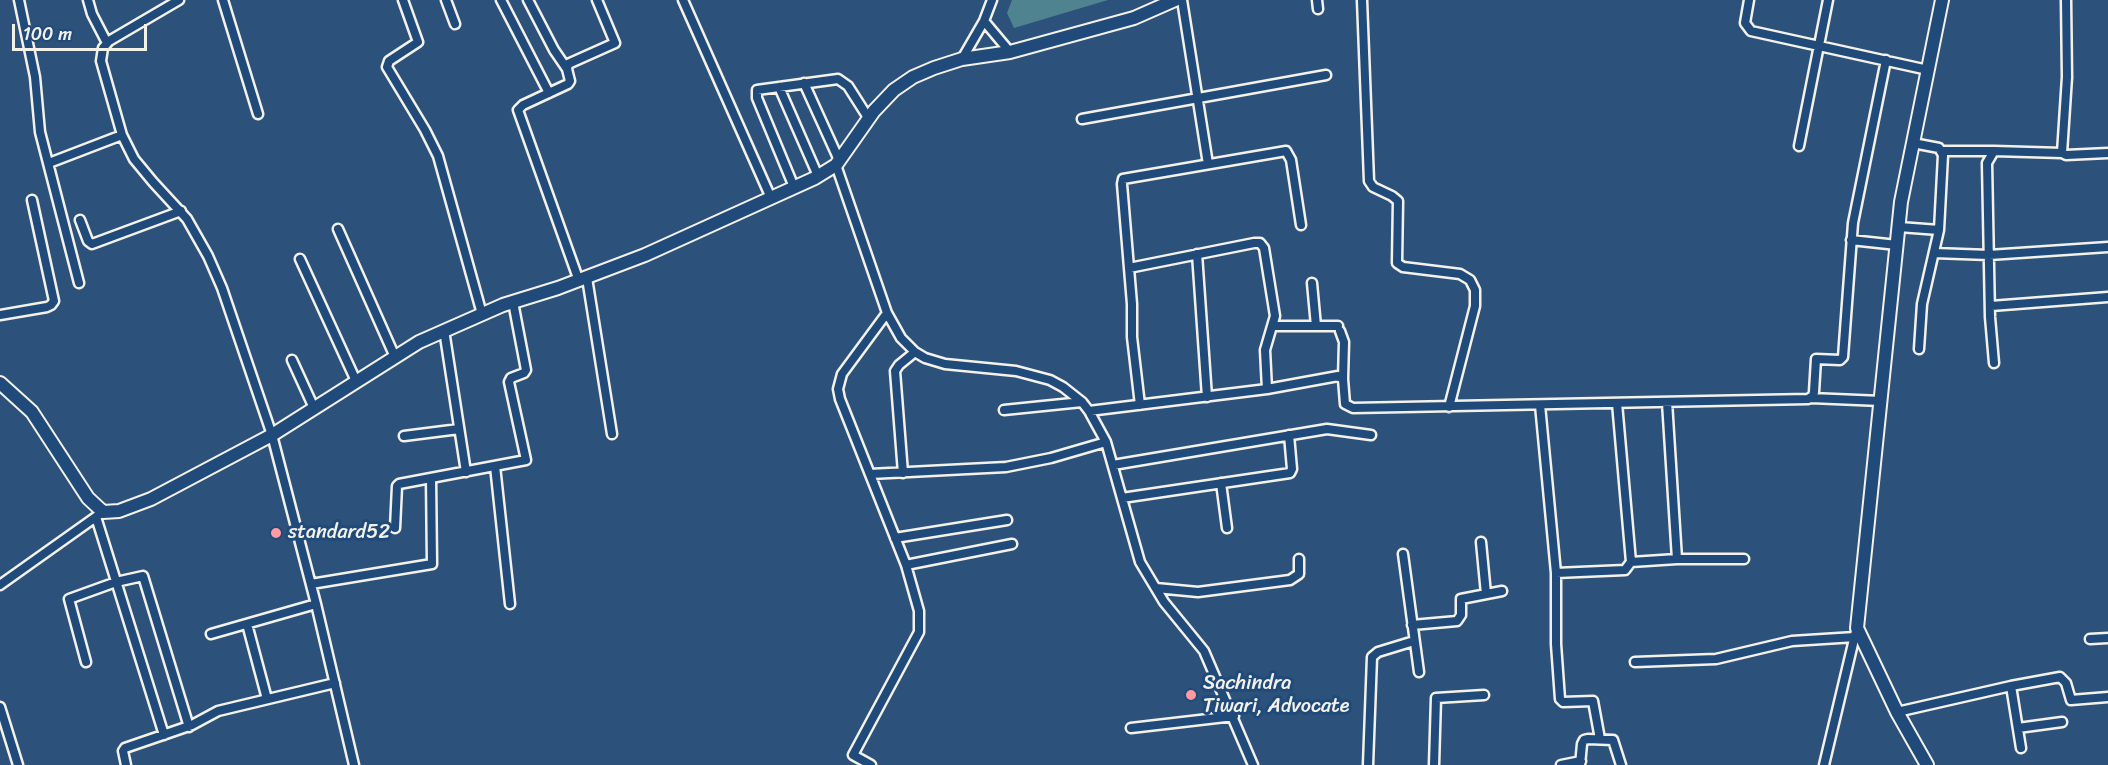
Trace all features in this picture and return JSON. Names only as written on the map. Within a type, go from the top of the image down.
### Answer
[{"type":"street","points":[[19,0],[30,47],[40,132],[79,283]]},
{"type":"street","points":[[88,0],[92,14],[107,44]]},
{"type":"street","points":[[179,0],[119,34],[103,48],[101,62],[122,135],[134,159],[181,211],[208,256],[222,288],[272,435],[316,604],[354,765]]},
{"type":"street","points":[[224,0],[258,114]]},
{"type":"street","points":[[404,0],[418,42],[389,61],[387,67],[438,156],[482,314]]},
{"type":"street","points":[[446,0],[455,24]]},
{"type":"street","points":[[501,0],[549,93]]},
{"type":"street","points":[[528,0],[554,50],[567,69],[569,83],[523,105],[518,110],[583,279],[612,434]]},
{"type":"street","points":[[567,69],[570,62],[616,42],[597,0]]},
{"type":"street","points":[[683,0],[771,198]]},
{"type":"street","points":[[962,59],[984,21],[992,0]]},
{"type":"street","points":[[0,585],[99,514],[119,511],[151,499],[272,435],[419,342],[513,302],[583,279],[645,255],[818,176],[837,162],[894,90],[913,77],[962,59],[1010,52],[1134,18],[1175,0]]},
{"type":"street","points":[[1182,0],[1208,164]]},
{"type":"street","points":[[1362,0],[1369,181],[1373,187],[1398,201],[1396,260],[1403,267],[1460,274],[1470,280],[1475,290],[1475,306],[1449,407]]},
{"type":"street","points":[[1749,0],[1745,23],[1748,29],[1928,69]]},
{"type":"street","points":[[1799,146],[1828,0]]},
{"type":"street","points":[[1824,765],[1856,632],[1901,202],[1942,0]]},
{"type":"street","points":[[2062,153],[2067,83],[2066,0]]},
{"type":"street","points":[[984,21],[1010,52]]},
{"type":"street","points":[[1811,398],[1814,392],[1816,360],[1838,360],[1843,357],[1851,240],[1886,60]]},
{"type":"street","points":[[1082,119],[1326,75]]},
{"type":"street","points":[[794,187],[756,94],[759,89],[833,78],[842,80],[869,119]]},
{"type":"street","points":[[804,83],[837,162],[887,313],[901,338],[915,352],[926,358],[945,364],[1016,371],[1050,380],[1082,402],[1106,442],[1140,562],[1164,602],[1204,651],[1234,716],[1253,765]]},
{"type":"street","points":[[779,87],[818,176]]},
{"type":"street","points":[[49,163],[122,135]]},
{"type":"street","points":[[1913,143],[1939,148],[1942,151],[2062,153],[2066,155],[2108,153]]},
{"type":"street","points":[[1919,349],[1922,304],[1939,231],[1942,151]]},
{"type":"street","points":[[1994,151],[1987,163],[1994,363]]},
{"type":"street","points":[[1140,405],[1132,337],[1124,179],[1288,152],[1301,225]]},
{"type":"street","points":[[0,315],[47,307],[54,301],[32,200]]},
{"type":"street","points":[[80,220],[88,241],[92,244],[181,211]]},
{"type":"street","points":[[1899,227],[1939,231]]},
{"type":"street","points":[[338,229],[395,357]]},
{"type":"street","points":[[1851,240],[1897,245]]},
{"type":"street","points":[[1129,268],[1260,243],[1264,248],[1275,312],[1274,326],[1265,350],[1267,389]]},
{"type":"street","points":[[1934,253],[1989,255],[2108,247]]},
{"type":"street","points":[[1197,254],[1207,397]]},
{"type":"street","points":[[300,259],[356,381]]},
{"type":"street","points":[[1312,283],[1316,326]]},
{"type":"street","points":[[1991,306],[2108,297]]},
{"type":"street","points":[[395,528],[398,484],[526,459],[509,382],[511,378],[526,370],[513,302]]},
{"type":"street","points":[[871,765],[853,755],[919,632],[919,611],[906,565],[838,389],[842,374],[887,313]]},
{"type":"street","points":[[1274,326],[1316,326],[1339,329],[1344,342],[1343,378],[1346,404],[1349,408],[1803,400],[1811,398],[1881,401]]},
{"type":"street","points":[[444,330],[466,472]]},
{"type":"street","points":[[903,473],[895,371],[915,352]]},
{"type":"street","points":[[292,360],[314,408]]},
{"type":"street","points":[[1089,411],[1267,389],[1338,376],[1343,378]]},
{"type":"street","points":[[0,383],[32,412],[99,514],[116,582],[164,735]]},
{"type":"street","points":[[1004,410],[1082,402]]},
{"type":"street","points":[[1667,402],[1677,559]]},
{"type":"street","points":[[1556,573],[1625,570],[1631,562],[1617,403]]},
{"type":"street","points":[[1540,405],[1556,573],[1556,644],[1560,699],[1565,702],[1593,701],[1600,739]]},
{"type":"street","points":[[404,436],[459,429]]},
{"type":"street","points":[[1113,465],[1335,429],[1371,435]]},
{"type":"street","points":[[1122,498],[1291,472],[1289,435]]},
{"type":"street","points":[[870,474],[1006,467],[1051,458],[1106,442]]},
{"type":"street","points":[[495,466],[510,604]]},
{"type":"street","points":[[311,584],[432,564],[430,478]]},
{"type":"street","points":[[1221,483],[1227,528]]},
{"type":"street","points":[[895,538],[1007,520]]},
{"type":"street","points":[[1481,542],[1486,594]]},
{"type":"street","points":[[906,565],[1011,544]]},
{"type":"street","points":[[1403,554],[1419,672]]},
{"type":"street","points":[[1156,588],[1198,592],[1290,580],[1299,574],[1299,559]]},
{"type":"street","points":[[1631,562],[1744,559]]},
{"type":"street","points":[[86,662],[69,599],[139,575],[144,577],[189,727]]},
{"type":"street","points":[[1412,625],[1457,621],[1461,615],[1461,599],[1502,591]]},
{"type":"street","points":[[211,634],[316,604]]},
{"type":"street","points":[[247,624],[267,699]]},
{"type":"street","points":[[1635,662],[1716,659],[1792,641],[1856,632]]},
{"type":"street","points":[[1856,632],[1927,765]]},
{"type":"street","points":[[2090,639],[2108,638]]},
{"type":"street","points":[[1368,765],[1372,657],[1378,652],[1414,641]]},
{"type":"street","points":[[1897,712],[2060,677],[2066,683],[2071,700],[2108,697]]},
{"type":"street","points":[[126,765],[124,749],[189,727],[218,711],[335,683]]},
{"type":"street","points":[[2011,686],[2021,748]]},
{"type":"street","points":[[1434,765],[1436,698],[1484,695]]},
{"type":"street","points":[[0,707],[18,765]]},
{"type":"street","points":[[1131,728],[1234,716]]},
{"type":"street","points":[[2018,728],[2062,722]]},
{"type":"street","points":[[1561,765],[1581,763],[1584,740],[1600,739],[1613,740],[1621,765]]},
{"type":"green space","points":[[1012,0],[1108,0],[1014,28],[1007,13]]},
{"type":"place","name":"standard52","points":[[276,533]]},
{"type":"place","name":"Sachindra Tiwari, Advocate","points":[[1191,695]]}]
